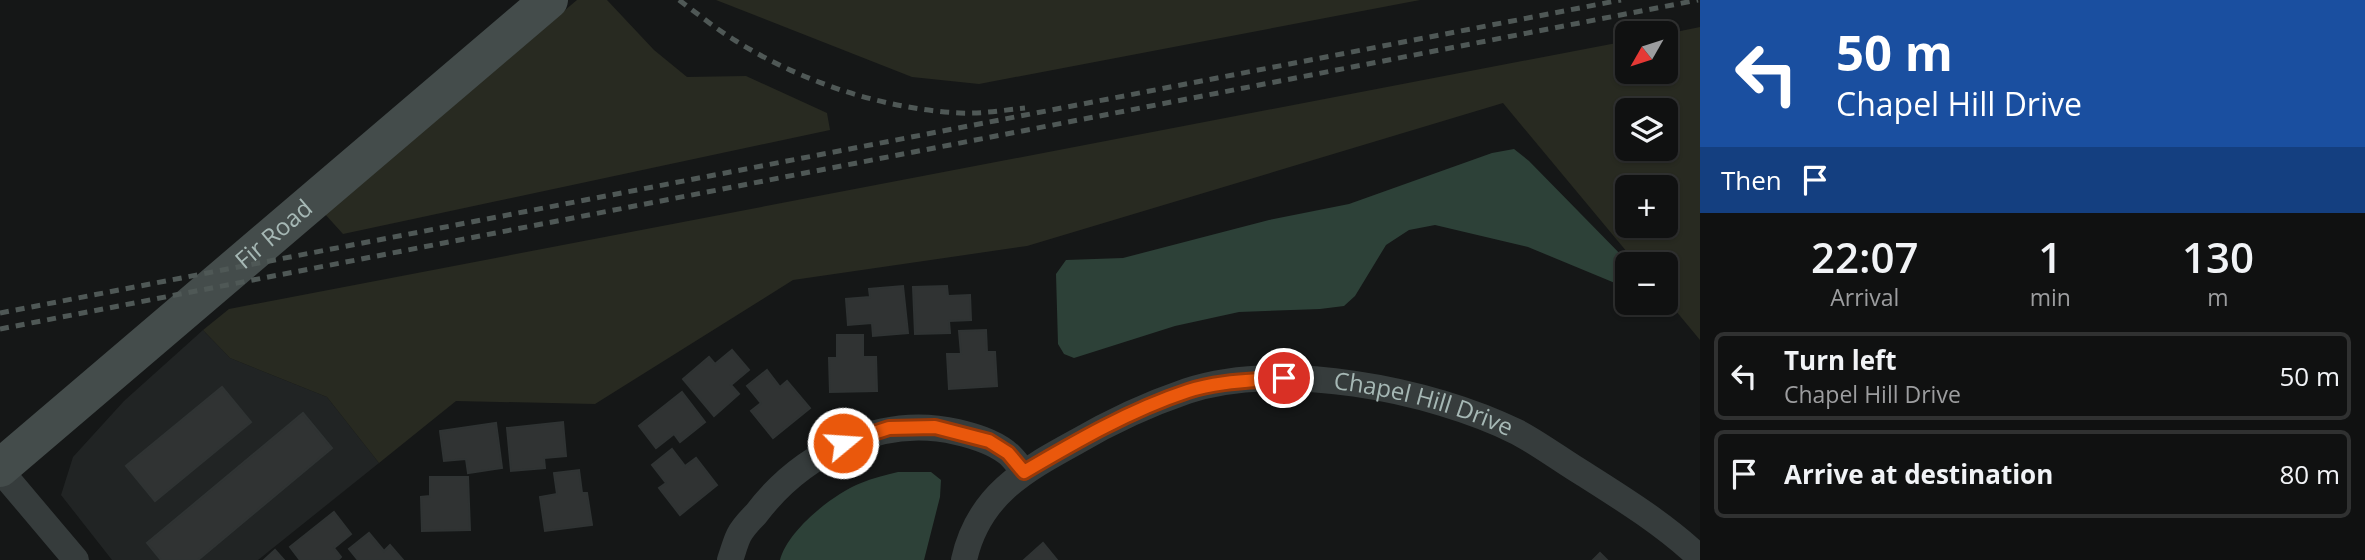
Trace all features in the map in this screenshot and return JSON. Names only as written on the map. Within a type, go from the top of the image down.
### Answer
[{"type":"street","name":"Fir Road","points":[[0,469],[549,0]]},
{"type":"street","name":"Chapel Hill Drive","points":[[964,560],[978,519],[992,500],[1024,472],[1099,429],[1188,391],[1229,383],[1284,378],[1338,381],[1411,395],[1458,409],[1517,432],[1630,503],[1680,539],[1700,558]]},
{"type":"street","points":[[730,560],[740,534],[774,492],[806,465],[843,443],[889,428],[935,427],[977,437],[1008,453],[1024,472]]},
{"type":"street","points":[[0,469],[76,560]]},
{"type":"shaded area","points":[[577,0],[607,0],[654,50],[687,77],[746,76],[827,113],[830,130],[343,234],[324,213]]},
{"type":"shaded area","points":[[716,0],[1420,0],[979,84],[912,77]]},
{"type":"shaded area","points":[[1700,27],[1700,340],[1678,313],[1678,252],[1627,252],[1615,238],[1678,238],[1678,175],[1615,175],[1615,238],[1503,103],[1027,246],[793,280],[595,404],[456,401],[379,463],[327,397],[230,358],[203,330],[229,309],[1615,43],[1615,84],[1678,84],[1678,32]]},
{"type":"shaded area","points":[[1514,149],[1618,252],[1615,252],[1615,283],[1528,247],[1435,225],[1409,230],[1386,245],[1355,296],[1344,306],[1239,312],[1175,326],[1074,358],[1064,354],[1058,344],[1056,274],[1066,260],[1123,258],[1269,220],[1349,204],[1492,153]]},
{"type":"shaded area","points":[[203,330],[230,358],[327,397],[379,463],[258,560],[112,560],[61,495],[73,457],[124,401]]},
{"type":"shaded area","points":[[898,472],[931,472],[941,480],[940,497],[924,560],[780,560],[792,537],[825,504],[861,483]]},
{"type":"building","points":[[903,286],[908,333],[873,336],[872,323],[848,325],[846,299],[870,297],[869,289]]},
{"type":"building","points":[[947,286],[948,296],[970,295],[971,320],[949,321],[950,333],[915,334],[913,287]]},
{"type":"building","points":[[986,330],[987,352],[995,352],[997,386],[949,389],[947,354],[961,354],[959,331]]},
{"type":"building","points":[[837,335],[863,335],[863,357],[876,357],[877,391],[830,392],[829,358],[837,358]]},
{"type":"building","points":[[732,350],[749,370],[731,385],[739,394],[714,416],[683,379],[709,357],[715,364]]},
{"type":"building","points":[[767,370],[780,387],[787,381],[810,408],[773,438],[751,411],[761,403],[747,386]]},
{"type":"building","points":[[222,387],[251,422],[155,501],[126,466]]},
{"type":"building","points":[[682,392],[705,422],[680,442],[674,434],[656,448],[639,426]]},
{"type":"building","points":[[303,413],[332,448],[198,560],[161,560],[147,543]]},
{"type":"building","points":[[563,422],[566,456],[544,458],[545,468],[511,471],[507,428]]},
{"type":"building","points":[[496,423],[502,468],[468,473],[466,459],[444,461],[440,431]]},
{"type":"building","points":[[672,449],[685,466],[696,458],[717,485],[680,515],[659,488],[666,483],[652,465]]},
{"type":"building","points":[[579,470],[582,493],[587,493],[592,525],[545,531],[540,497],[557,494],[554,473]]},
{"type":"building","points":[[430,477],[468,477],[470,530],[422,531],[421,497],[430,496]]},
{"type":"building","points":[[334,512],[351,534],[334,548],[341,557],[338,560],[300,560],[290,547]]},
{"type":"building","points":[[369,533],[384,551],[390,545],[403,560],[358,560],[349,549]]},
{"type":"building","points":[[1043,543],[1057,560],[1024,560]]},
{"type":"building","points":[[275,550],[284,560],[264,560]]},
{"type":"building","points":[[1600,553],[1607,560],[1593,560]]},
{"type":"railway","points":[[679,0],[721,32],[761,56],[844,91],[902,106],[931,110],[968,113],[1025,108]]},
{"type":"railway","points":[[0,313],[1621,0]]},
{"type":"railway","points":[[0,329],[1698,0]]},
{"type":"route","points":[[843,443],[889,428],[935,427],[989,441],[1008,453],[1024,472],[1099,429],[1188,391],[1229,383],[1284,378]]}]
